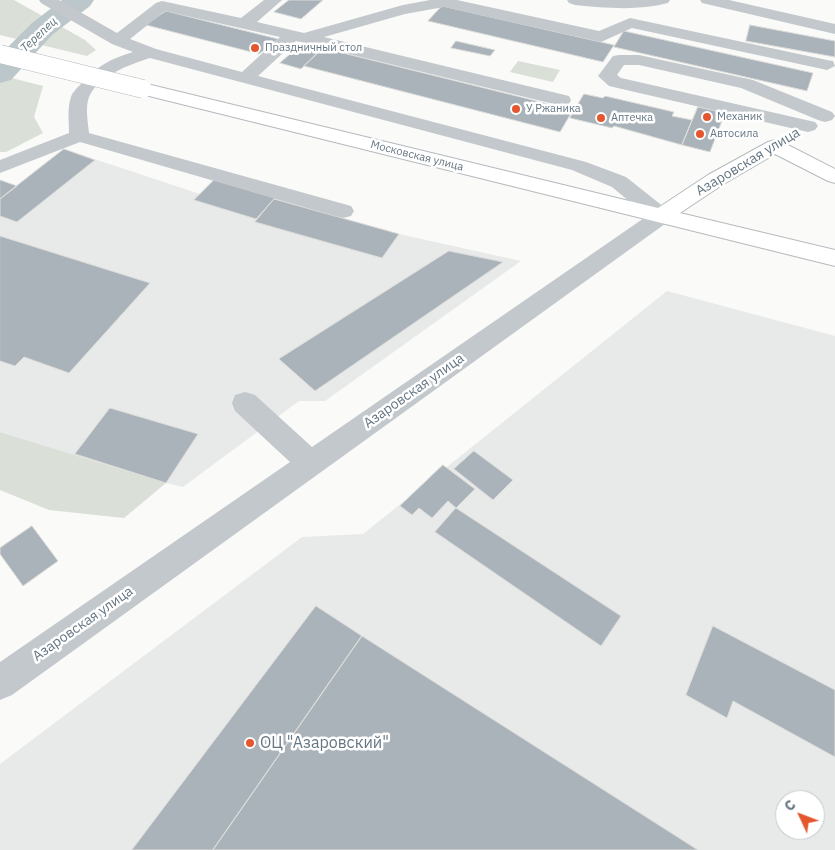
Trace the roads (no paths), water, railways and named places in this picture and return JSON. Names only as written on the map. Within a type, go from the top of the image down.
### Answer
[{"type":"main road","name":"Московская улица","points":[[0,54],[835,258]]},
{"type":"main road","name":"Азаровская улица","points":[[661,216],[715,180],[775,146]]},
{"type":"main road","points":[[775,146],[835,177]]},
{"type":"street","points":[[47,0],[118,40],[150,53],[579,166],[619,182],[661,216]]},
{"type":"street","points":[[143,0],[562,100]]},
{"type":"street","points":[[244,24],[274,0]]},
{"type":"street","points":[[575,0],[645,3],[662,0]]},
{"type":"street","points":[[708,0],[835,29]]},
{"type":"street","points":[[246,78],[298,37],[403,10],[444,2],[601,37],[630,23],[827,65]]},
{"type":"street","points":[[118,40],[162,6]]},
{"type":"street","points":[[78,136],[80,97],[98,76],[122,61],[150,53]]},
{"type":"street","points":[[808,126],[615,82],[608,76],[619,60],[639,60],[748,84],[830,113]]},
{"type":"street","name":"Азаровская улица","points":[[775,146],[830,113]]},
{"type":"street","points":[[0,167],[78,136],[343,211]]},
{"type":"street","name":"Азаровская улица","points":[[0,683],[661,216]]},
{"type":"street","points":[[245,403],[311,463]]},
{"type":"waterway","name":"Терепец","points":[[0,73],[42,29],[80,0]]},
{"type":"place","name":"Праздничный стол","points":[[255,48]]},
{"type":"place","name":"У Ржаника","points":[[516,109]]},
{"type":"place","name":"Механик","points":[[707,117]]},
{"type":"place","name":"Аптечка","points":[[601,118]]},
{"type":"place","name":"Автосила","points":[[700,134]]},
{"type":"place","name":"ОЦ \"Азаровский\"","points":[[250,743]]}]
